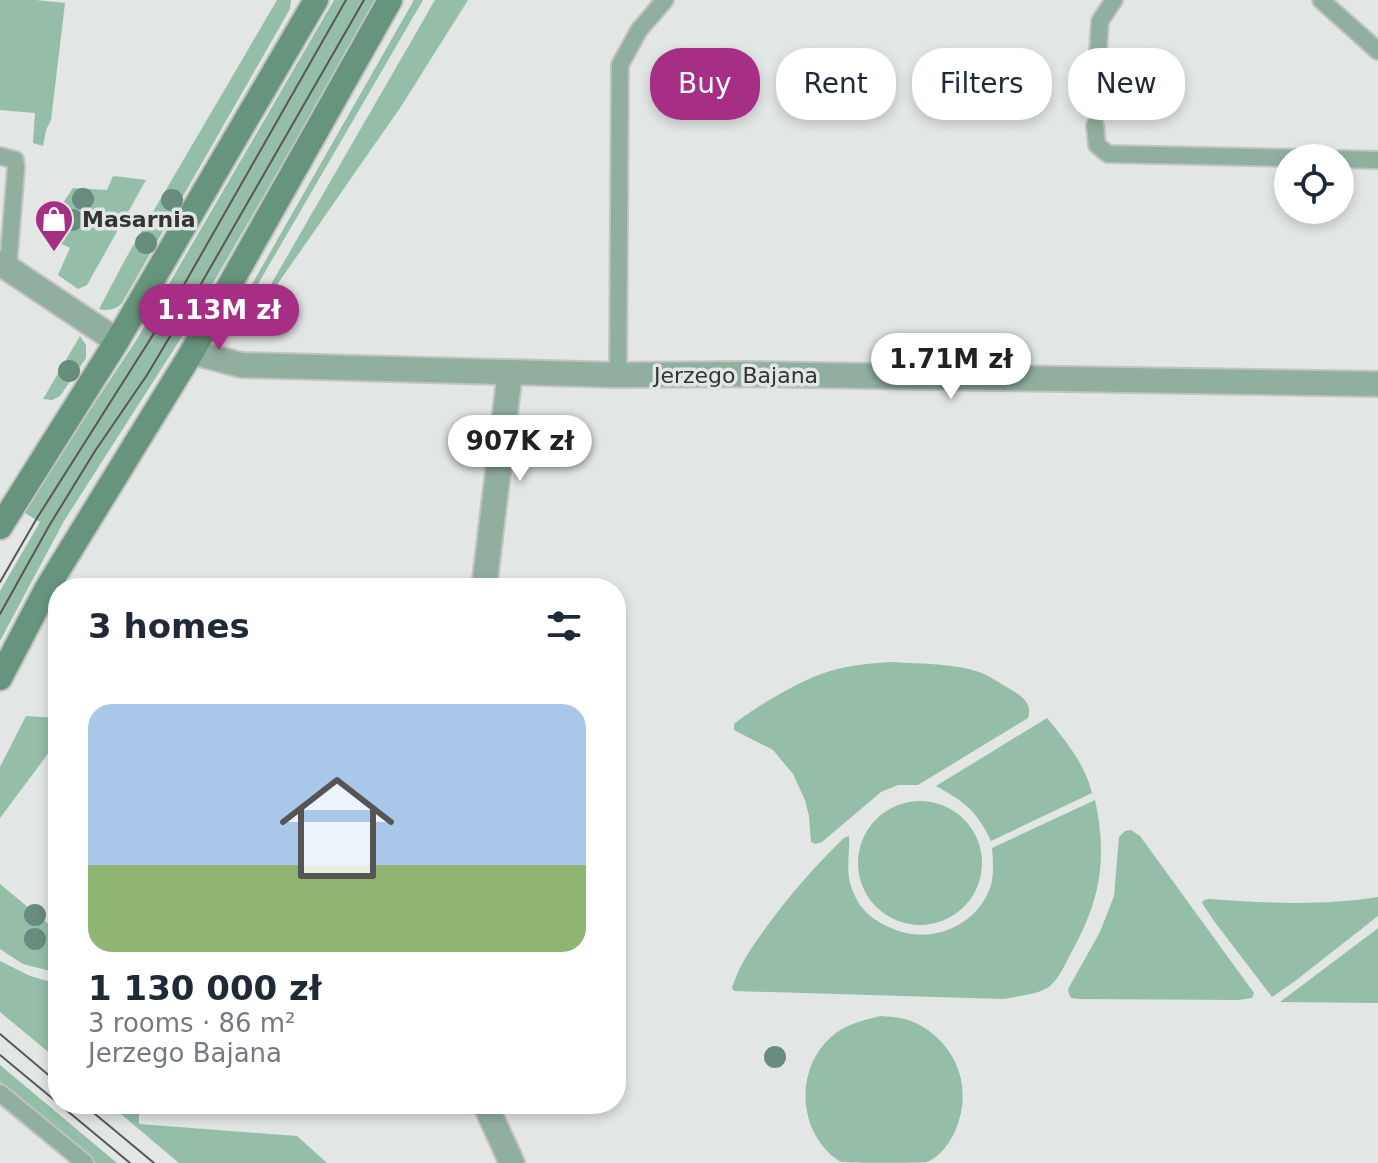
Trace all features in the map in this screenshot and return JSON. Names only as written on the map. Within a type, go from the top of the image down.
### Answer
[{"type":"main road","points":[[0,527],[117,341],[316,0]]},
{"type":"main road","points":[[53,578],[192,352],[390,0]]},
{"type":"main road","points":[[0,678],[48,586]]},
{"type":"street","points":[[4,265],[117,341]]},
{"type":"street","name":"Jerzego Bajana","points":[[192,352],[241,365],[618,375],[750,374],[1378,384]]},
{"type":"street","points":[[485,578],[510,372]]},
{"type":"street","points":[[490,1114],[512,1163]]},
{"type":"lane","points":[[618,375],[620,65],[639,30],[665,0]]},
{"type":"lane","points":[[1098,48],[1100,21],[1114,0]]},
{"type":"lane","points":[[1321,0],[1378,51]]},
{"type":"lane","points":[[1095,125],[1097,145],[1108,154],[1274,157]]},
{"type":"lane","points":[[0,156],[15,160],[16,168],[4,265]]},
{"type":"lane","points":[[1354,159],[1378,160]]},
{"type":"lane","points":[[0,1093],[85,1163]]},
{"type":"green space","points":[[0,0],[65,3],[51,120],[43,146],[33,143],[35,113],[0,110]]},
{"type":"green space","points":[[277,0],[291,0],[290,9],[122,303],[111,309],[99,309],[126,258]]},
{"type":"green space","points":[[334,0],[377,0],[183,335],[64,521],[0,641],[0,591],[40,522],[23,512],[137,339]]},
{"type":"green space","points":[[414,0],[423,0],[229,334],[231,321]]},
{"type":"green space","points":[[435,0],[468,0],[402,105],[240,338]]},
{"type":"green space","points":[[113,176],[146,180],[87,285],[78,289],[58,275],[70,248],[42,234],[73,188],[107,190]]},
{"type":"green space","points":[[80,336],[86,345],[86,358],[60,396],[52,400],[43,399]]},
{"type":"green space","points":[[893,662],[949,666],[982,673],[1022,697],[1029,708],[1028,718],[918,785],[898,785],[881,792],[822,842],[811,842],[805,800],[793,774],[773,750],[734,730],[734,724],[806,680],[838,669]]},
{"type":"green space","points":[[26,716],[48,717],[48,754],[0,818],[0,767]]},
{"type":"green space","points":[[1047,718],[1079,762],[1092,793],[991,841],[969,808],[936,786]]},
{"type":"green space","points":[[1095,800],[1101,861],[1095,898],[1064,967],[1045,989],[1003,999],[734,991],[732,988],[744,960],[773,918],[807,876],[844,838],[849,836],[852,888],[865,911],[880,922],[905,933],[935,933],[963,922],[984,900],[992,880],[992,848]]},
{"type":"green space","points":[[920,801],[944,805],[964,819],[978,839],[982,863],[978,887],[964,907],[944,921],[920,925],[896,921],[876,907],[862,887],[858,863],[862,839],[876,819],[896,805]]},
{"type":"green space","points":[[1131,830],[1140,836],[1254,993],[1252,998],[1071,998],[1068,989],[1100,932],[1114,896],[1119,837]]},
{"type":"green space","points":[[0,884],[48,924],[48,970],[23,964],[0,949]]},
{"type":"green space","points":[[1378,897],[1378,916],[1272,997],[1202,903],[1208,899],[1314,903]]},
{"type":"green space","points":[[1377,929],[1378,1003],[1280,1002]]},
{"type":"green space","points":[[0,961],[48,981],[48,1052],[0,1012]]},
{"type":"green space","points":[[881,1016],[904,1019],[925,1028],[947,1048],[960,1074],[962,1104],[957,1126],[944,1150],[927,1162],[842,1162],[828,1152],[811,1125],[807,1110],[807,1078],[820,1049],[843,1029]]},
{"type":"green space","points":[[0,1065],[48,1105],[48,1114],[58,1114],[117,1163],[96,1163],[0,1082]]},
{"type":"green space","points":[[121,1114],[139,1114],[139,1124],[297,1136],[327,1163],[179,1163]]},
{"type":"tram line","points":[[0,582],[177,297],[346,0]]},
{"type":"tram line","points":[[0,614],[49,526],[190,303],[364,0]]},
{"type":"tram line","points":[[0,1034],[48,1075]]},
{"type":"tram line","points":[[0,1055],[48,1095]]},
{"type":"tram line","points":[[71,1114],[130,1163]]},
{"type":"tram line","points":[[95,1114],[154,1163]]},
{"type":"place","name":"Masarnia","points":[[54,253]]}]
